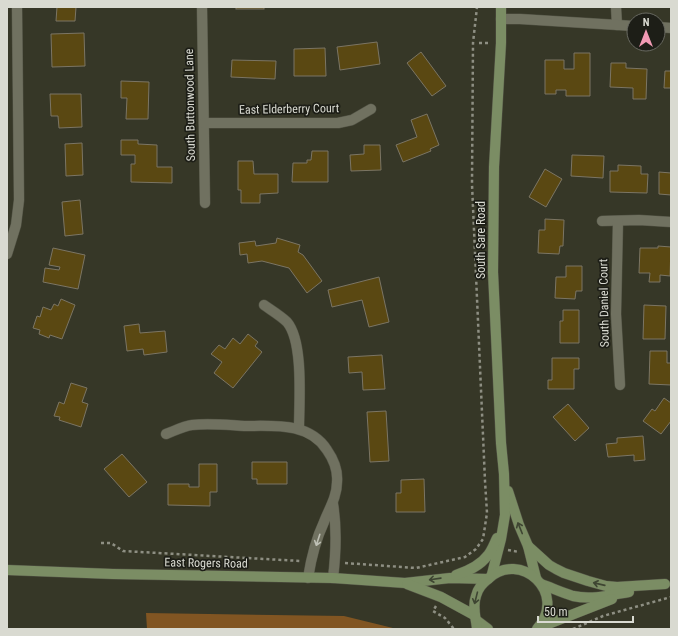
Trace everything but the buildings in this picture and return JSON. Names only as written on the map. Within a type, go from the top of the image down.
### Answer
[{"type":"main road","name":"South Sare Road","points":[[490,576],[505,515],[504,474],[500,443],[493,225],[494,167],[501,43],[501,7]]},
{"type":"main road","name":"South Sare Road","points":[[504,474],[514,512],[528,546],[539,581],[546,592],[548,602],[547,612],[544,621],[537,629]]},
{"type":"main road","points":[[450,578],[468,571],[483,562],[500,535],[504,524]]},
{"type":"main road","points":[[528,546],[549,565],[564,573],[592,583],[617,587],[668,584]]},
{"type":"main road","name":"East Rogers Road","points":[[7,570],[121,574],[333,578],[405,583],[450,578],[490,576],[512,569],[523,571],[539,581]]},
{"type":"main road","points":[[476,621],[476,596],[480,585],[490,576]]},
{"type":"main road","points":[[539,581],[574,596],[593,598],[668,584]]},
{"type":"main road","name":"East Rogers Road","points":[[405,583],[443,598],[488,629]]},
{"type":"main road","points":[[537,629],[592,606],[639,590]]},
{"type":"street","points":[[7,254],[16,225],[19,200],[17,7]]},
{"type":"street","name":"South Buttonwood Lane","points":[[202,7],[205,203]]},
{"type":"street","points":[[616,7],[617,26]]},
{"type":"street","points":[[501,19],[626,26]]},
{"type":"street","name":"East Elderberry Court","points":[[204,123],[338,123],[352,120],[372,109]]},
{"type":"street","points":[[602,221],[639,220],[671,222]]},
{"type":"street","name":"South Daniel Court","points":[[618,221],[616,314],[620,385]]},
{"type":"street","points":[[264,305],[286,322],[296,339],[298,352],[299,429]]},
{"type":"street","points":[[166,434],[191,425],[281,426],[299,429],[311,434],[324,445],[336,466],[337,482],[333,504],[323,522],[311,561],[308,578]]},
{"type":"street","points":[[333,504],[336,522],[333,578]]},
{"type":"path","points":[[346,563],[416,568],[465,557],[476,549],[483,539],[487,513],[472,184],[473,43],[477,7]]},
{"type":"path","points":[[479,43],[489,43]]},
{"type":"path","points":[[102,543],[111,543],[123,551],[301,561]]},
{"type":"path","points":[[573,629],[603,616],[671,597]]},
{"type":"path","points":[[433,611],[445,618],[454,629]]},
{"type":"shaded area","points":[[146,613],[344,616],[397,629],[147,629]]}]
